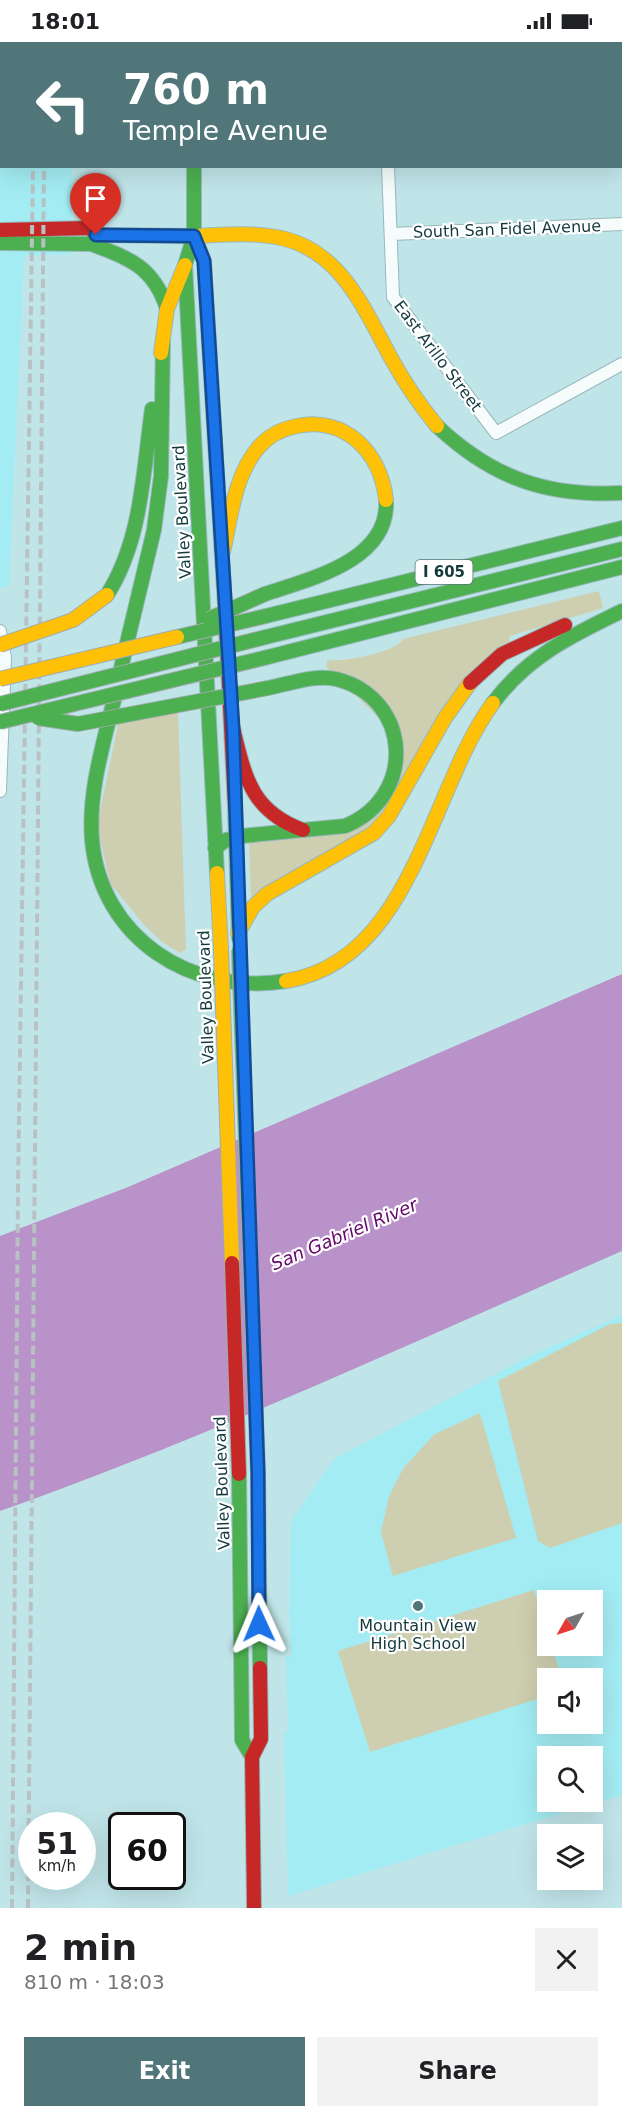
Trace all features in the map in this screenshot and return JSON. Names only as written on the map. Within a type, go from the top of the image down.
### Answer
[{"type":"main road","name":"Valley Boulevard","points":[[194,168],[194,236],[185,265],[221,950],[239,1474],[242,1740],[252,1757]]},
{"type":"main road","points":[[0,230],[32,227],[91,228],[94,240]]},
{"type":"main road","points":[[0,243],[273,235],[312,248],[334,264],[347,280],[417,402],[460,449],[496,471],[535,486],[573,493],[622,493]]},
{"type":"main road","name":"Valley Boulevard","points":[[194,236],[204,261],[233,728],[238,933],[258,1473],[261,1739],[252,1757],[254,1908]]},
{"type":"main road","points":[[94,240],[129,257],[148,270],[161,288],[167,309]]},
{"type":"main road","points":[[0,645],[73,620],[97,605],[107,595],[124,568],[132,544],[167,309],[185,265]]},
{"type":"main road","points":[[163,338],[163,442],[154,530],[108,727],[91,822],[94,859],[111,902],[130,929],[167,962],[205,979],[235,986],[255,987],[274,985],[314,974],[354,950],[371,934],[396,900],[463,754],[492,702],[514,677],[548,648],[622,609]]},
{"type":"main road","points":[[154,644],[265,594],[339,566],[364,550],[375,538],[386,512],[385,482],[374,455],[363,441],[348,431],[319,423],[296,424],[268,438],[247,464],[223,552]]},
{"type":"main road","name":"I 605","points":[[0,679],[154,644],[266,627],[622,528]]},
{"type":"main road","points":[[0,694],[622,540]]},
{"type":"main road","points":[[0,704],[266,627],[622,549]]},
{"type":"main road","name":"I 605","points":[[0,722],[622,567]]},
{"type":"main road","points":[[238,933],[253,907],[267,894],[354,847],[374,833],[389,816],[460,694],[485,667],[530,639],[622,609]]},
{"type":"main road","points":[[28,716],[78,724],[315,679],[335,679],[353,685],[377,702],[394,731],[398,762],[394,779],[386,795],[375,809],[347,826],[308,832],[236,836],[224,839],[215,848]]},
{"type":"main road","points":[[233,728],[244,771],[254,796],[280,822],[308,832]]},
{"type":"street","name":"East Arillo Street","points":[[388,168],[393,297],[496,433],[622,364]]},
{"type":"street","name":"South San Fidel Avenue","points":[[392,234],[622,224]]},
{"type":"street","points":[[0,631],[5,657],[0,791]]},
{"type":"shaded area","points":[[0,168],[72,168],[72,254],[24,256],[9,585],[0,588]]},
{"type":"shaded area","name":"Mountain View High School","points":[[622,1315],[622,1795],[603,1801],[603,1746],[537,1746],[537,1812],[566,1812],[288,1896],[284,1731],[288,1731],[286,1656],[291,1656],[289,1612],[291,1521],[334,1459],[526,1358]]},
{"type":"green space","points":[[599,591],[603,608],[510,636],[509,642],[370,827],[251,899],[249,843],[364,825],[402,740],[326,667],[327,660],[368,656],[390,648],[403,639]]},
{"type":"green space","points":[[178,712],[186,950],[180,953],[161,941],[144,925],[110,883],[97,826],[119,720]]},
{"type":"green space","points":[[622,1323],[622,1523],[550,1548],[538,1541],[498,1381],[610,1324]]},
{"type":"green space","points":[[480,1413],[516,1538],[393,1576],[381,1532],[389,1496],[404,1467],[435,1434]]},
{"type":"green space","points":[[534,1590],[537,1600],[537,1656],[554,1656],[559,1668],[537,1668],[537,1699],[370,1752],[338,1651]]},
{"type":"water","name":"San Gabriel River","points":[[622,974],[622,1251],[236,1420],[0,1511],[0,1236],[128,1187]]},
{"type":"railway","points":[[12,1908],[18,1188],[33,168]]},
{"type":"railway","points":[[28,1908],[44,168]]},
{"type":"traffic: fast","points":[[194,168],[194,236],[185,265],[217,873]]},
{"type":"traffic: fast","points":[[96,235],[194,236]]},
{"type":"traffic: fast","points":[[0,243],[91,244],[96,235]]},
{"type":"traffic: fast","points":[[194,236],[204,261],[225,606]]},
{"type":"traffic: fast","points":[[91,244],[117,254],[138,266],[155,283],[167,309]]},
{"type":"traffic: fast","points":[[121,668],[154,530],[161,476],[163,338]]},
{"type":"traffic: fast","points":[[107,595],[119,574],[134,529],[152,409]]},
{"type":"traffic: fast","points":[[437,426],[479,459],[522,480],[569,492],[622,493]]},
{"type":"traffic: fast","points":[[265,594],[324,574],[361,553],[375,538],[384,521],[386,500]]},
{"type":"traffic: fast","points":[[266,616],[622,528]]},
{"type":"traffic: fast","points":[[266,637],[622,549]]},
{"type":"traffic: fast","points":[[268,657],[622,567]]},
{"type":"traffic: fast","points":[[209,619],[265,594]]},
{"type":"traffic: fast","points":[[493,703],[506,687],[536,660],[568,639],[622,611]]},
{"type":"traffic: fast","points":[[177,637],[266,616]]},
{"type":"traffic: fast","points":[[0,704],[266,637]]},
{"type":"traffic: fast","points":[[0,722],[268,657]]},
{"type":"traffic: fast","points":[[215,848],[226,840],[242,836],[345,826],[368,812],[385,793],[394,772],[396,749],[391,726],[380,706],[361,690],[328,678],[311,679],[268,688]]},
{"type":"traffic: fast","points":[[38,718],[78,724],[268,688]]},
{"type":"traffic: fast","points":[[114,700],[97,769],[91,822],[99,875],[113,906],[133,932],[157,953],[186,969],[217,979],[251,983],[286,981]]},
{"type":"traffic: fast","points":[[235,807],[239,938]]},
{"type":"traffic: fast","points":[[239,950],[258,1473]]},
{"type":"traffic: fast","points":[[258,1473],[260,1668]]},
{"type":"traffic: fast","points":[[239,1474],[242,1740],[252,1757]]},
{"type":"traffic: slow","points":[[194,236],[266,235],[298,243],[317,253],[347,282],[396,367],[437,426]]},
{"type":"traffic: slow","points":[[161,353],[167,309],[185,265]]},
{"type":"traffic: slow","points":[[223,552],[238,484],[250,459],[262,444],[286,429],[315,424],[331,427],[358,442],[369,453],[377,467],[386,500]]},
{"type":"traffic: slow","points":[[0,645],[73,620],[107,595]]},
{"type":"traffic: slow","points":[[0,679],[177,637]]},
{"type":"traffic: slow","points":[[238,933],[253,907],[267,894],[374,833],[389,816],[445,718],[470,683]]},
{"type":"traffic: slow","points":[[286,981],[329,967],[363,941],[390,907],[413,867],[471,739],[493,703]]},
{"type":"traffic: slow","points":[[217,873],[221,950]]},
{"type":"traffic: slow","points":[[221,950],[232,1263]]},
{"type":"traffic: jam","points":[[0,230],[91,228],[96,235]]},
{"type":"traffic: jam","points":[[225,606],[235,807]]},
{"type":"traffic: jam","points":[[470,683],[502,654],[565,625]]},
{"type":"traffic: jam","points":[[233,728],[247,777],[261,802],[272,813],[303,830]]},
{"type":"traffic: jam","points":[[232,1263],[239,1474]]},
{"type":"traffic: jam","points":[[254,1908],[252,1757],[261,1739],[260,1668]]},
{"type":"place","name":"Mountain View High School","points":[[418,1606]]},
{"type":"route","points":[[96,235],[194,236],[204,261],[233,728],[238,933],[258,1473],[259,1624]]}]
